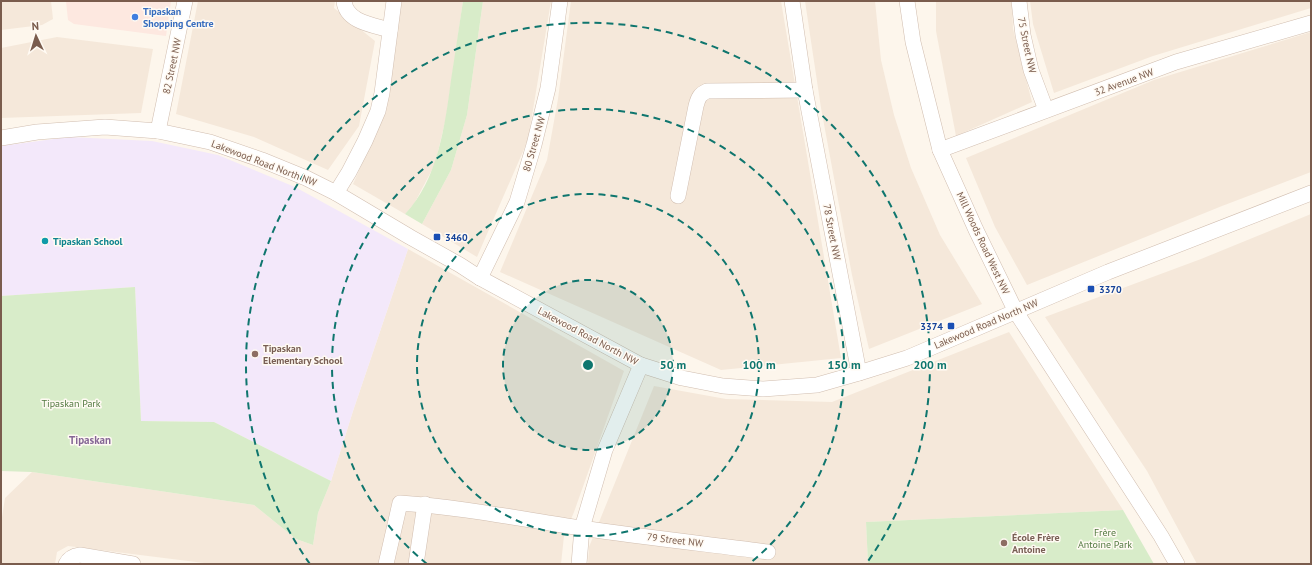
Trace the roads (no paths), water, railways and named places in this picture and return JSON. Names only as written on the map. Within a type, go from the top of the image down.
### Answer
[{"type":"street","name":"82 Street NW","points":[[158,131],[185,1]]},
{"type":"street","points":[[344,1],[344,7],[352,16],[390,30]]},
{"type":"street","points":[[336,193],[365,141],[378,111],[382,93],[394,1]]},
{"type":"street","name":"80 Street NW","points":[[480,278],[517,202],[534,146],[548,88],[560,1]]},
{"type":"street","name":"78 Street NW","points":[[792,1],[805,90],[859,374]]},
{"type":"street","name":"Mill Woods Road West NW","points":[[907,1],[913,42],[940,150],[976,230],[1016,312],[1161,536],[1176,564]]},
{"type":"street","name":"75 Street NW","points":[[1019,1],[1023,35],[1031,70],[1046,110]]},
{"type":"street","name":"32 Avenue NW","points":[[940,150],[1176,62],[1311,23]]},
{"type":"street","points":[[678,196],[696,106],[698,98],[702,93],[707,91],[805,90]]},
{"type":"street","name":"Lakewood Road North NW","points":[[1,138],[37,132],[105,127],[158,131],[210,142],[269,163],[306,178],[336,193],[480,278],[641,365],[682,378],[723,386],[762,389],[817,385],[859,374],[907,358],[1108,272],[1311,193]]},
{"type":"street","points":[[579,564],[582,528],[605,450],[641,365]]},
{"type":"street","name":"79 Street NW","points":[[386,564],[400,503],[425,504],[582,528],[768,552]]},
{"type":"street","points":[[416,564],[425,504]]},
{"type":"street","points":[[69,560],[80,555],[133,564]]},
{"type":"place","name":"Tipaskan Shopping Centre","points":[[135,17]]},
{"type":"place","name":"3460","points":[[437,237]]},
{"type":"place","name":"Tipaskan School","points":[[45,241]]},
{"type":"place","name":"3370","points":[[1091,289]]},
{"type":"place","name":"3374","points":[[951,326]]},
{"type":"place","name":"Tipaskan Elementary School","points":[[255,354]]},
{"type":"place","name":"École Frère Antoine","points":[[1004,543]]},
{"type":"district","name":"Tipaskan","points":[[90,440]]},
{"type":"park label","name":"Tipaskan Park","points":[[71,403]]},
{"type":"park label","name":"Frère Antoine Park","points":[[1105,538]]}]
